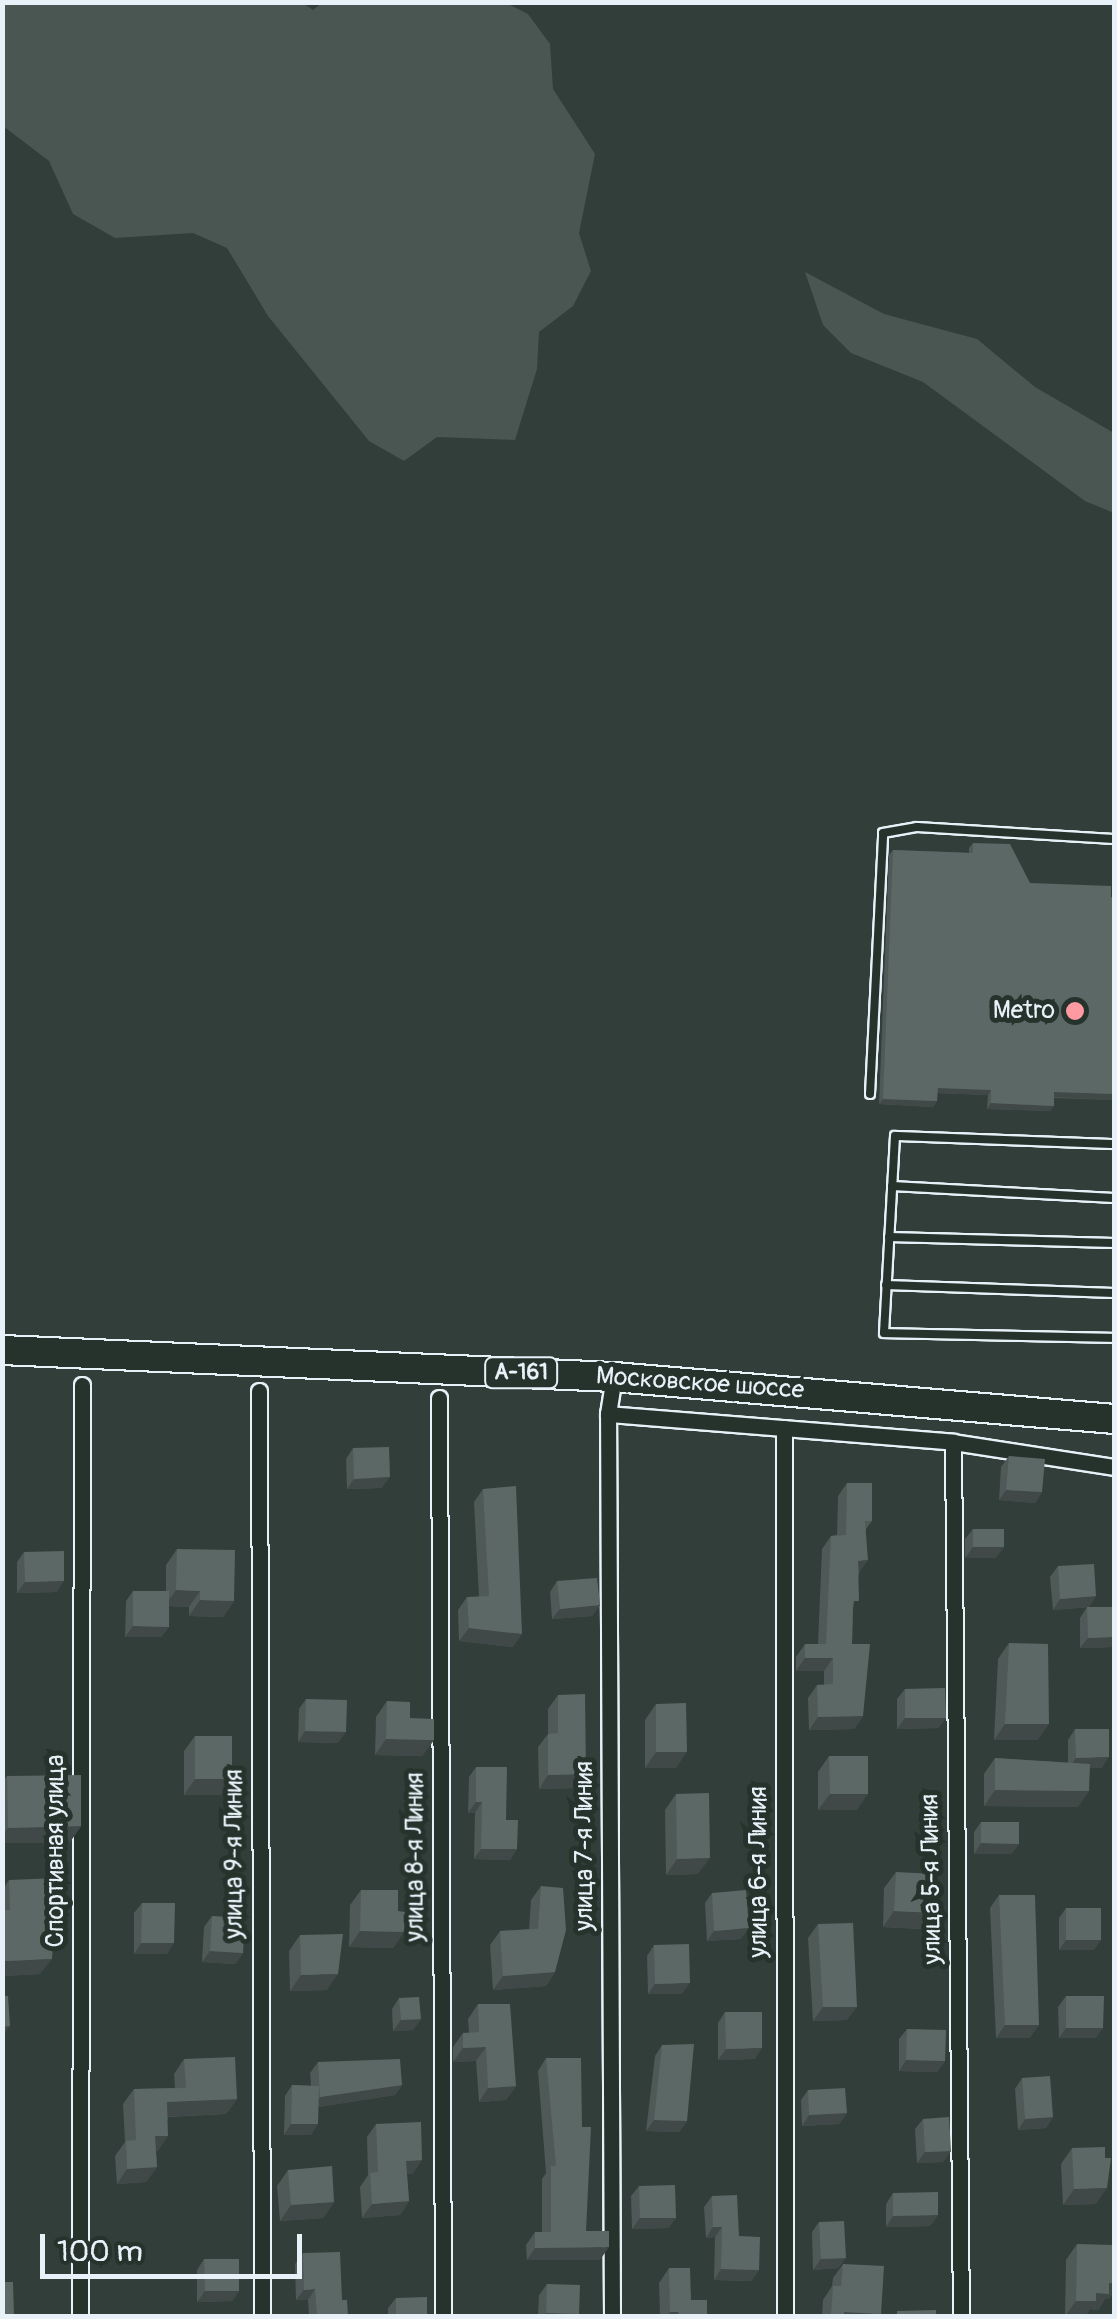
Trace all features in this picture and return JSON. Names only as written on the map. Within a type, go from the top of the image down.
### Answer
[{"type":"highway","name":"Московское шоссе","points":[[2,1350],[614,1377],[1038,1412]]},
{"type":"highway","name":"А-161","points":[[1038,1412],[1114,1419]]},
{"type":"highway","name":"А-161","points":[[1038,1412],[1114,1431]]},
{"type":"street","name":"улица 7-я Линия","points":[[612,2316],[608,1414],[614,1377]]},
{"type":"street","name":"Спортивная улица","points":[[80,2316],[82,1385]]},
{"type":"street","name":"улица 9-я Линия","points":[[259,1391],[262,2316]]},
{"type":"street","name":"улица 8-я Линия","points":[[439,1398],[444,2316]]},
{"type":"street","points":[[608,1414],[953,1442],[1114,1467]]},
{"type":"street","name":"улица 6-я Линия","points":[[784,1428],[785,2316]]},
{"type":"street","name":"улица 5-я Линия","points":[[953,1442],[961,2316]]},
{"type":"lane","points":[[870,1094],[883,833],[917,827],[1114,839]]},
{"type":"lane","points":[[1114,1144],[895,1136],[884,1333],[1114,1338]]},
{"type":"lane","points":[[892,1186],[1114,1198]]},
{"type":"lane","points":[[888,1237],[1114,1243]]},
{"type":"lane","points":[[886,1285],[1114,1292]]},
{"type":"shaded area","points":[[323,2],[506,3],[528,14],[550,44],[553,89],[595,154],[579,233],[591,271],[573,306],[539,332],[537,369],[515,440],[437,437],[404,461],[369,441],[268,316],[227,248],[193,233],[115,238],[73,214],[49,161],[3,126],[3,3],[303,3],[313,10]]},
{"type":"shaded area","points":[[805,272],[884,314],[977,339],[1035,387],[1114,433],[1114,513],[1085,501],[923,382],[851,353],[823,325]]},
{"type":"building","points":[[973,843],[1010,844],[1030,883],[1111,886],[1114,1094],[1054,1092],[1054,1106],[991,1103],[991,1090],[938,1088],[937,1101],[883,1099],[893,850],[973,853]]},
{"type":"building","points":[[389,1447],[390,1477],[354,1479],[353,1448]]},
{"type":"building","points":[[1009,1456],[1045,1459],[1042,1492],[1006,1490]]},
{"type":"building","points":[[847,1483],[872,1483],[872,1521],[865,1521],[868,1560],[858,1561],[859,1601],[853,1601],[852,1644],[870,1644],[863,1716],[818,1717],[817,1685],[833,1684],[833,1658],[805,1658],[805,1644],[826,1644],[831,1536],[846,1535]]},
{"type":"building","points":[[516,1486],[522,1634],[469,1628],[467,1597],[489,1596],[483,1489]]},
{"type":"building","points":[[973,1529],[1004,1529],[1004,1547],[973,1547]]},
{"type":"building","points":[[177,1549],[235,1550],[234,1601],[200,1600],[200,1591],[176,1590]]},
{"type":"building","points":[[64,1551],[64,1581],[25,1582],[24,1552]]},
{"type":"building","points":[[1094,1564],[1096,1596],[1060,1599],[1058,1566]]},
{"type":"building","points":[[597,1578],[600,1605],[560,1609],[557,1581]]},
{"type":"building","points":[[133,1591],[169,1591],[169,1627],[133,1626]]},
{"type":"building","points":[[1087,1607],[1114,1607],[1114,1637],[1088,1638]]},
{"type":"building","points":[[1009,1643],[1048,1644],[1049,1724],[1005,1724]]},
{"type":"building","points":[[945,1688],[946,1718],[905,1718],[905,1689]]},
{"type":"building","points":[[585,1694],[586,1774],[548,1775],[548,1734],[558,1733],[558,1695]]},
{"type":"building","points":[[306,1699],[347,1700],[346,1732],[305,1731]]},
{"type":"building","points":[[387,1701],[410,1702],[410,1718],[434,1719],[434,1740],[386,1739]]},
{"type":"building","points":[[686,1703],[687,1752],[656,1752],[656,1704]]},
{"type":"building","points":[[1075,1729],[1109,1729],[1109,1757],[1076,1758]]},
{"type":"building","points":[[195,1736],[232,1736],[232,1779],[195,1779]]},
{"type":"building","points":[[829,1756],[868,1756],[868,1794],[830,1794]]},
{"type":"building","points":[[995,1758],[1090,1764],[1089,1791],[995,1790]]},
{"type":"building","points":[[476,1767],[507,1767],[506,1820],[518,1820],[517,1849],[481,1849],[482,1802],[476,1802]]},
{"type":"building","points":[[81,1775],[81,1826],[8,1828],[7,1776]]},
{"type":"building","points":[[709,1793],[710,1858],[677,1859],[676,1794]]},
{"type":"building","points":[[981,1822],[1019,1822],[1019,1844],[981,1843]]},
{"type":"building","points":[[896,1872],[934,1874],[933,1913],[894,1911]]},
{"type":"building","points":[[57,1878],[52,1959],[5,1961],[3,1910],[10,1910],[9,1880]]},
{"type":"building","points":[[541,1886],[563,1888],[566,1930],[555,1972],[503,1976],[500,1931],[538,1929]]},
{"type":"building","points":[[361,1890],[398,1890],[398,1911],[405,1912],[404,1932],[360,1931]]},
{"type":"building","points":[[746,1890],[749,1928],[714,1931],[712,1893]]},
{"type":"building","points":[[999,1895],[1035,1895],[1039,2025],[1005,2025]]},
{"type":"building","points":[[142,1903],[175,1903],[174,1943],[141,1943]]},
{"type":"building","points":[[1066,1908],[1101,1908],[1101,1940],[1066,1940]]},
{"type":"building","points":[[212,1916],[245,1918],[243,1953],[210,1951]]},
{"type":"building","points":[[853,1923],[857,2007],[823,2007],[818,1924]]},
{"type":"building","points":[[343,1934],[338,1974],[301,1975],[300,1935]]},
{"type":"building","points":[[689,1944],[690,1983],[655,1984],[654,1945]]},
{"type":"building","points":[[2,1996],[8,1996],[10,2026],[2,2027]]},
{"type":"building","points":[[1066,1996],[1104,1996],[1103,2028],[1066,2028]]},
{"type":"building","points":[[419,1997],[421,2019],[401,2020],[399,1998]]},
{"type":"building","points":[[478,2004],[510,2004],[516,2086],[488,2088],[486,2047],[463,2048],[463,2033],[479,2032]]},
{"type":"building","points":[[725,2012],[762,2012],[762,2048],[726,2049]]},
{"type":"building","points":[[907,2029],[946,2030],[945,2061],[906,2060]]},
{"type":"building","points":[[694,2044],[687,2121],[654,2120],[662,2045]]},
{"type":"building","points":[[235,2057],[237,2099],[167,2102],[168,2136],[155,2136],[157,2167],[127,2169],[126,2141],[136,2140],[134,2089],[186,2088],[184,2059]]},
{"type":"building","points":[[546,2058],[581,2058],[582,2127],[591,2127],[586,2231],[609,2231],[609,2247],[535,2248],[535,2232],[551,2232],[551,2166],[556,2166]]},
{"type":"building","points":[[400,2059],[402,2085],[320,2097],[318,2062]]},
{"type":"building","points":[[1050,2076],[1053,2117],[1025,2119],[1022,2078]]},
{"type":"building","points":[[292,2085],[319,2086],[318,2124],[291,2124]]},
{"type":"building","points":[[845,2088],[847,2113],[809,2115],[808,2090]]},
{"type":"building","points":[[949,2117],[951,2151],[925,2152],[923,2119]]},
{"type":"building","points":[[421,2122],[422,2160],[406,2161],[409,2201],[372,2204],[370,2173],[378,2172],[376,2124]]},
{"type":"building","points":[[1105,2147],[1105,2158],[1111,2158],[1107,2188],[1074,2189],[1072,2148]]},
{"type":"building","points":[[332,2166],[334,2202],[291,2205],[288,2170]]},
{"type":"building","points":[[675,2185],[676,2218],[640,2218],[639,2186]]},
{"type":"building","points":[[938,2192],[938,2215],[893,2216],[893,2193]]},
{"type":"building","points":[[737,2195],[739,2236],[760,2237],[759,2270],[721,2269],[722,2227],[713,2227],[712,2196]]},
{"type":"building","points":[[844,2221],[846,2258],[821,2259],[819,2222]]},
{"type":"building","points":[[1077,2244],[1114,2245],[1114,2283],[1109,2283],[1109,2294],[1096,2293],[1096,2301],[1076,2301]]},
{"type":"building","points":[[340,2252],[342,2300],[347,2300],[348,2316],[317,2316],[315,2289],[304,2290],[303,2253]]},
{"type":"building","points":[[204,2259],[239,2259],[239,2291],[205,2291]]},
{"type":"building","points":[[843,2264],[884,2266],[881,2314],[844,2312],[844,2316],[831,2316],[833,2286],[841,2286]]},
{"type":"building","points":[[669,2268],[690,2268],[691,2300],[707,2300],[707,2316],[679,2316],[679,2312],[670,2312]]},
{"type":"building","points":[[2,2282],[13,2282],[14,2316],[2,2316]]},
{"type":"building","points":[[547,2284],[580,2285],[579,2314],[546,2313]]},
{"type":"building","points":[[427,2297],[427,2316],[396,2316],[396,2298]]},
{"type":"building","points":[[936,2310],[936,2316],[897,2316],[897,2311]]},
{"type":"place","name":"Metro","points":[[1075,1011]]}]
